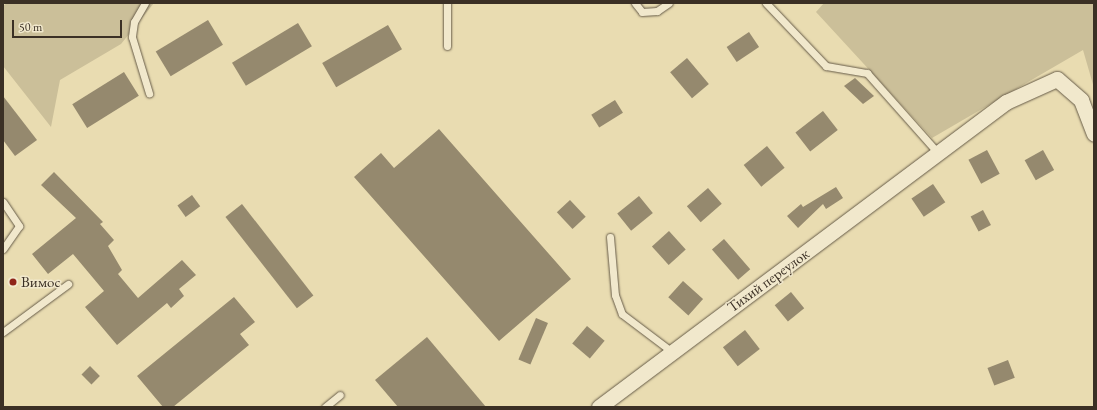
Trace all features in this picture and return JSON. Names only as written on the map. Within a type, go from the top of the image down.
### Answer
[{"type":"street","name":"Тихий переулок","points":[[599,407],[671,351],[939,154],[1006,102],[1057,79],[1081,100],[1094,134]]},
{"type":"lane","points":[[145,3],[134,22],[132,37],[149,93]]},
{"type":"lane","points":[[446,46],[447,3]]},
{"type":"lane","points":[[635,3],[642,12],[657,11],[669,3]]},
{"type":"lane","points":[[766,3],[826,66],[867,73],[939,154]]},
{"type":"lane","points":[[3,202],[19,226],[3,249]]},
{"type":"lane","points":[[610,237],[615,295],[622,314],[671,351]]},
{"type":"lane","points":[[3,332],[68,284]]},
{"type":"lane","points":[[325,407],[340,395]]},
{"type":"shaded area","points":[[7,3],[154,3],[121,44],[60,80],[51,127],[3,66],[3,6]]},
{"type":"shaded area","points":[[824,3],[1094,3],[1094,88],[1083,50],[932,138],[816,12]]},
{"type":"building","points":[[208,20],[223,45],[171,76],[156,51]]},
{"type":"building","points":[[298,23],[312,46],[246,86],[232,63]]},
{"type":"building","points":[[388,25],[402,49],[336,87],[322,63]]},
{"type":"building","points":[[749,32],[759,47],[737,62],[727,47]]},
{"type":"building","points":[[687,58],[709,84],[692,98],[670,72]]},
{"type":"building","points":[[124,72],[139,96],[87,128],[72,104]]},
{"type":"building","points":[[855,78],[874,96],[863,104],[844,86]]},
{"type":"building","points":[[3,96],[37,140],[15,156],[3,140]]},
{"type":"building","points":[[615,100],[623,113],[599,128],[591,115]]},
{"type":"building","points":[[823,111],[838,130],[810,151],[795,133]]},
{"type":"building","points":[[439,129],[571,279],[499,341],[354,177],[381,153],[394,168]]},
{"type":"building","points":[[767,146],[785,168],[761,187],[744,165]]},
{"type":"building","points":[[987,150],[1000,174],[981,184],[968,160]]},
{"type":"building","points":[[1043,150],[1054,170],[1036,180],[1025,160]]},
{"type":"building","points":[[54,172],[103,222],[100,224],[114,240],[108,246],[122,270],[118,274],[138,298],[182,260],[196,275],[179,289],[184,296],[171,308],[167,303],[117,345],[85,307],[104,291],[73,254],[48,274],[32,254],[76,218],[41,185]]},
{"type":"building","points":[[933,184],[945,202],[924,217],[911,199]]},
{"type":"building","points":[[836,187],[843,198],[826,209],[823,204],[798,228],[787,216],[801,204],[803,207]]},
{"type":"building","points":[[708,188],[722,204],[701,222],[687,206]]},
{"type":"building","points":[[192,195],[200,206],[186,217],[177,206]]},
{"type":"building","points":[[639,196],[653,213],[631,231],[617,214]]},
{"type":"building","points":[[570,200],[586,217],[573,229],[557,212]]},
{"type":"building","points":[[242,204],[313,295],[297,308],[225,217]]},
{"type":"building","points":[[983,210],[991,225],[979,232],[971,217]]},
{"type":"building","points":[[669,231],[686,250],[669,265],[652,246]]},
{"type":"building","points":[[724,239],[750,269],[738,280],[712,249]]},
{"type":"building","points":[[683,281],[703,299],[688,315],[668,297]]},
{"type":"building","points":[[791,292],[804,308],[788,322],[775,305]]},
{"type":"building","points":[[234,297],[255,322],[240,334],[249,345],[173,407],[163,407],[137,376]]},
{"type":"building","points":[[536,318],[548,323],[530,365],[518,359]]},
{"type":"building","points":[[587,326],[605,341],[590,358],[572,344]]},
{"type":"building","points":[[745,330],[760,349],[738,366],[723,347]]},
{"type":"building","points":[[427,337],[486,407],[398,407],[375,380]]},
{"type":"building","points":[[1008,360],[1015,378],[994,386],[987,368]]},
{"type":"building","points":[[90,366],[100,376],[91,384],[82,374]]},
{"type":"place","name":"Вимос","points":[[13,282]]}]
